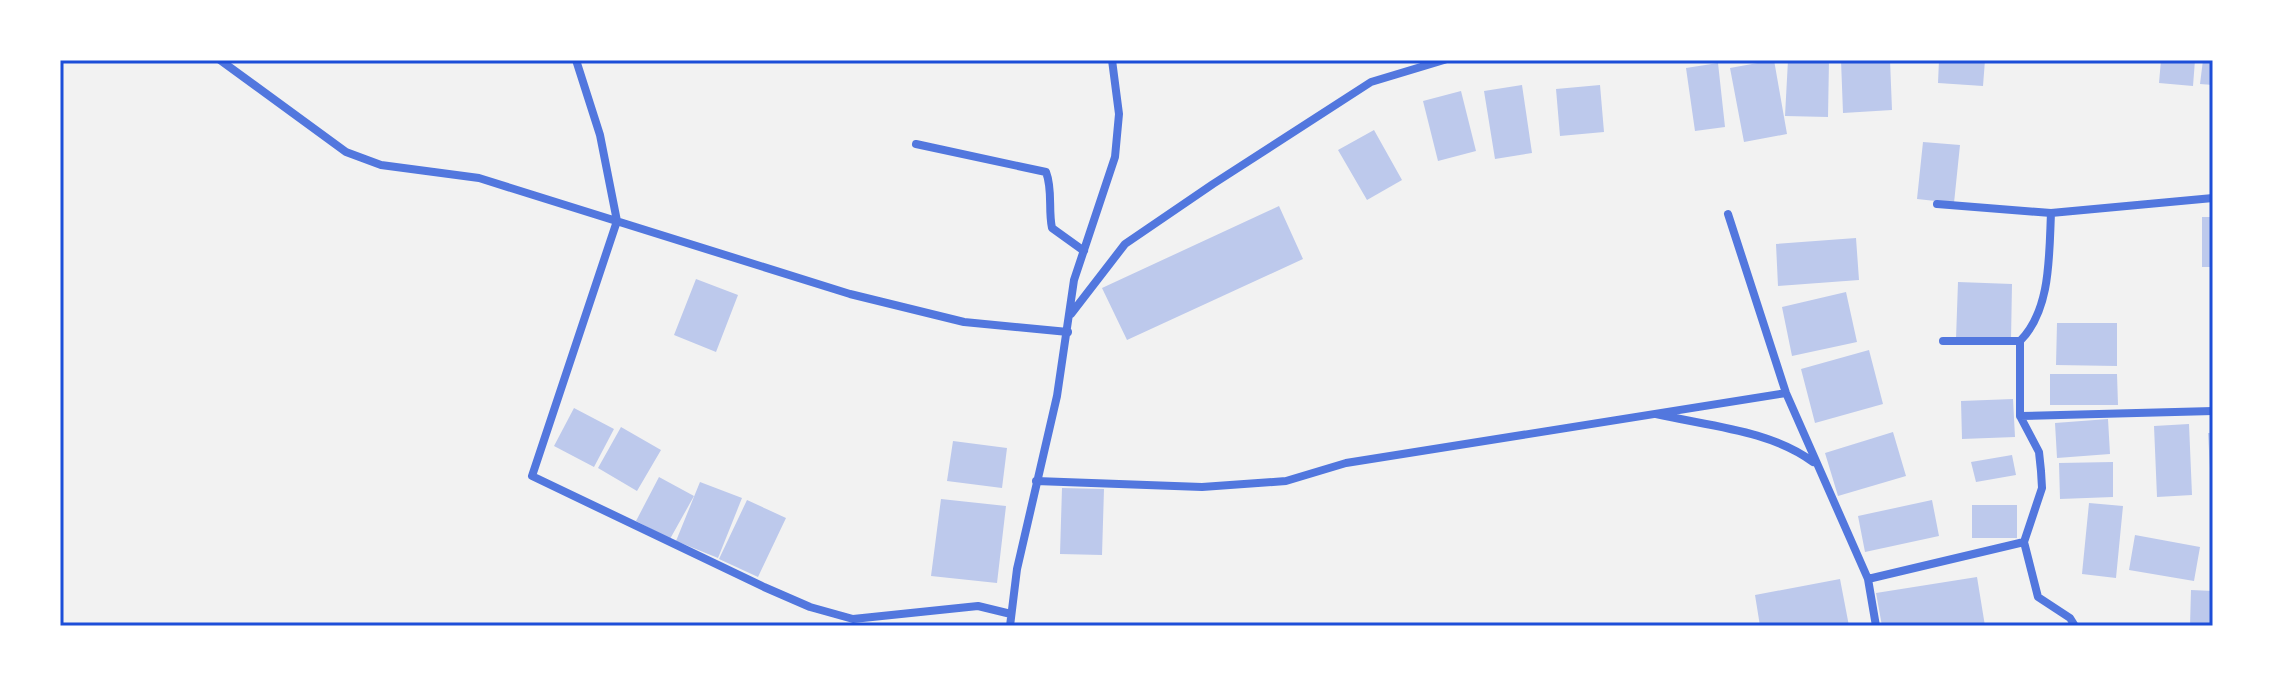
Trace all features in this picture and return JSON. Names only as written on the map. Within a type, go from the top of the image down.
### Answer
[{"type":"street","points":[[220,60],[346,152],[381,165],[479,178],[850,294],[950,319],[1068,332]]},
{"type":"street","points":[[576,60],[600,135],[617,221],[532,476],[764,587],[839,615],[853,619],[978,606],[1011,614]]},
{"type":"street","points":[[1010,626],[1036,481],[1057,396],[1074,280],[1115,157],[1119,114],[1112,60]]},
{"type":"street","points":[[1071,315],[1125,244],[1371,82],[1444,60]]},
{"type":"street","points":[[916,144],[1046,172],[1050,184],[1048,210],[1052,228],[1084,251]]},
{"type":"street","points":[[1937,204],[2051,213],[2213,198]]},
{"type":"street","points":[[1943,341],[2020,341],[2033,328],[2041,313],[2051,213]]},
{"type":"street","points":[[1728,214],[1786,393],[1868,579],[1876,626]]},
{"type":"street","points":[[2020,341],[2020,416],[2039,452],[2042,488],[2024,542],[2038,597],[2070,618],[2075,626]]},
{"type":"street","points":[[1036,481],[1202,487],[1286,481],[1346,463],[1651,412],[1786,393]]},
{"type":"street","points":[[2020,416],[2213,411]]},
{"type":"street","points":[[1651,412],[1793,447],[1816,464]]},
{"type":"street","points":[[1868,579],[2024,542]]},
{"type":"building","points":[[1774,60],[1787,134],[1744,142],[1730,68]]},
{"type":"building","points":[[1788,60],[1829,60],[1828,117],[1785,116]]},
{"type":"building","points":[[1841,60],[1890,60],[1892,110],[1843,113]]},
{"type":"building","points":[[1939,60],[1985,60],[1983,86],[1938,83]]},
{"type":"building","points":[[2161,60],[2195,60],[2193,86],[2159,83]]},
{"type":"building","points":[[2203,60],[2213,60],[2213,85],[2200,84]]},
{"type":"building","points":[[1718,63],[1725,127],[1695,131],[1686,68]]},
{"type":"building","points":[[1522,85],[1532,153],[1495,159],[1484,91]]},
{"type":"building","points":[[1600,85],[1604,132],[1560,136],[1556,89]]},
{"type":"building","points":[[1461,91],[1476,151],[1438,161],[1423,101]]},
{"type":"building","points":[[1374,130],[1402,180],[1367,200],[1338,150]]},
{"type":"building","points":[[1923,142],[1960,145],[1954,203],[1917,199]]},
{"type":"building","points":[[1279,206],[1303,259],[1127,340],[1102,288]]},
{"type":"building","points":[[2202,217],[2213,217],[2213,267],[2202,267]]},
{"type":"building","points":[[1856,238],[1859,280],[1778,286],[1776,244]]},
{"type":"building","points":[[696,279],[738,295],[716,352],[674,335]]},
{"type":"building","points":[[1958,282],[2012,284],[2011,340],[1956,339]]},
{"type":"building","points":[[1846,292],[1857,342],[1792,356],[1782,307]]},
{"type":"building","points":[[2057,323],[2117,323],[2117,366],[2056,365]]},
{"type":"building","points":[[1869,350],[1883,404],[1815,423],[1801,369]]},
{"type":"building","points":[[2050,374],[2117,374],[2118,405],[2050,405]]},
{"type":"building","points":[[2013,399],[2015,437],[1962,439],[1961,401]]},
{"type":"building","points":[[574,408],[614,429],[594,467],[554,446]]},
{"type":"building","points":[[2108,419],[2110,454],[2057,458],[2055,423]]},
{"type":"building","points":[[2189,424],[2192,495],[2157,497],[2154,426]]},
{"type":"building","points":[[621,427],[661,450],[637,491],[598,468]]},
{"type":"building","points":[[1893,432],[1906,476],[1838,496],[1825,453]]},
{"type":"building","points":[[2208,433],[2213,433],[2213,486],[2211,486]]},
{"type":"building","points":[[953,441],[1007,448],[1002,488],[947,481]]},
{"type":"building","points":[[2012,455],[2016,475],[1976,482],[1971,462]]},
{"type":"building","points":[[2113,462],[2113,497],[2060,499],[2059,463]]},
{"type":"building","points":[[659,477],[694,496],[670,539],[636,521]]},
{"type":"building","points":[[700,482],[742,498],[718,558],[676,541]]},
{"type":"building","points":[[1062,488],[1104,489],[1102,555],[1060,554]]},
{"type":"building","points":[[941,499],[1006,506],[997,583],[931,576]]},
{"type":"building","points":[[747,500],[786,518],[758,577],[719,559]]},
{"type":"building","points":[[1932,500],[1939,536],[1865,552],[1858,516]]},
{"type":"building","points":[[2089,503],[2123,506],[2116,578],[2082,574]]},
{"type":"building","points":[[1972,505],[2017,505],[2017,538],[1972,538]]},
{"type":"building","points":[[2135,535],[2200,547],[2194,581],[2129,570]]},
{"type":"building","points":[[1977,577],[1985,626],[1882,626],[1876,593]]},
{"type":"building","points":[[1840,579],[1849,626],[1760,626],[1755,595]]},
{"type":"building","points":[[2191,590],[2213,591],[2213,626],[2190,626]]}]
